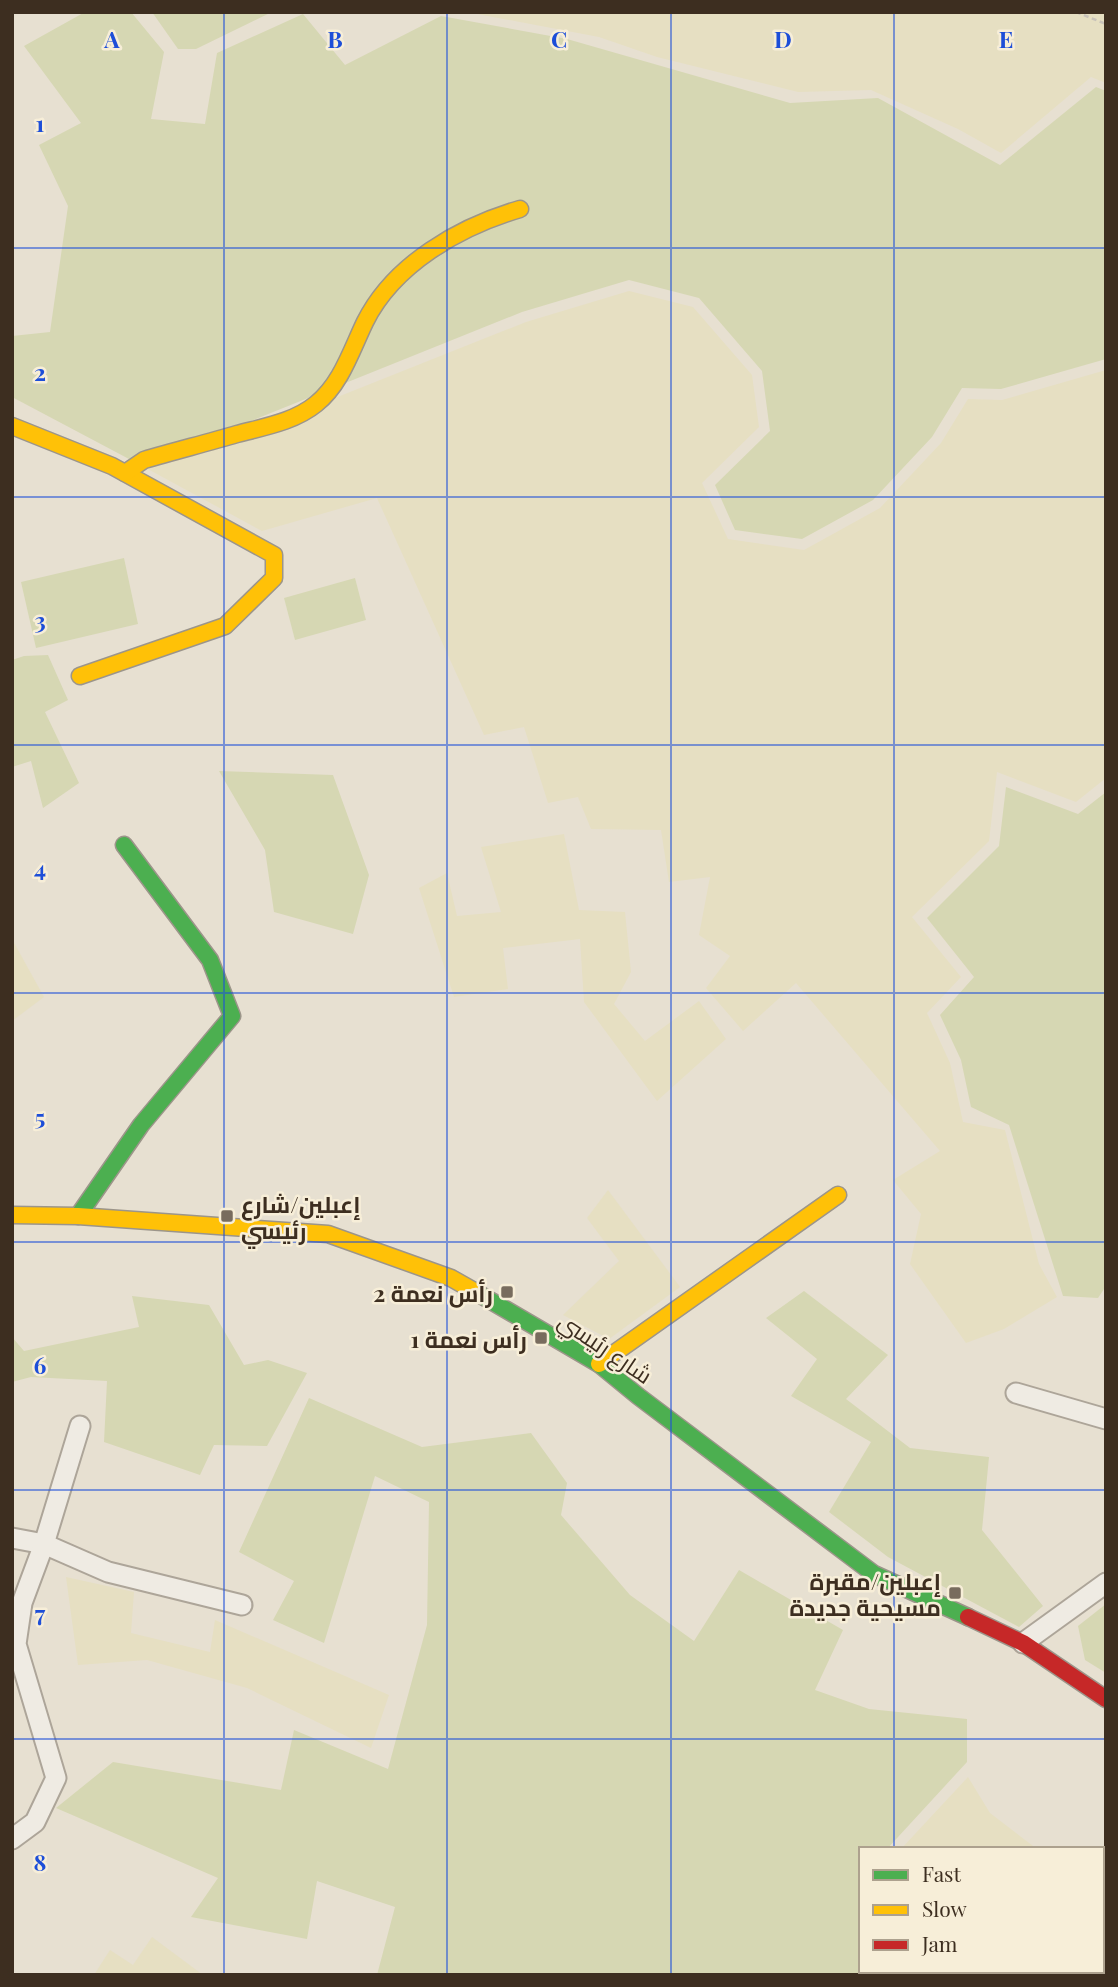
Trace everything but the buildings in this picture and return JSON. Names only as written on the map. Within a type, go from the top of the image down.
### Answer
[{"type":"street","points":[[125,473],[144,460],[278,423],[316,404],[327,394],[338,376],[380,296],[400,273],[425,255],[489,219],[520,209]]},
{"type":"street","points":[[12,426],[112,466],[274,555],[274,578],[225,626],[80,676]]},
{"type":"street","points":[[78,1216],[141,1125],[232,1016],[211,960],[124,845]]},
{"type":"street","points":[[599,1364],[838,1195]]},
{"type":"street","name":"شارع رئيسي","points":[[12,1215],[78,1216],[327,1234],[451,1278],[599,1364],[874,1574],[1023,1643],[1106,1699]]},
{"type":"street","points":[[1016,1393],[1106,1419]]},
{"type":"street","points":[[12,1839],[35,1822],[56,1778],[16,1644],[22,1603],[44,1544],[80,1426]]},
{"type":"street","points":[[12,1538],[44,1544],[108,1572],[242,1605]]},
{"type":"street","points":[[1023,1643],[1106,1583]]},
{"type":"path","points":[[1076,12],[1106,24]]},
{"type":"shaded area","points":[[467,12],[1106,12],[1106,83],[1091,77],[1001,153],[958,129],[871,90],[798,92],[657,57],[599,37]]},
{"type":"shaded area","points":[[629,291],[693,307],[752,375],[759,427],[702,483],[728,539],[804,550],[880,508],[941,443],[968,399],[1002,400],[1106,370],[1106,778],[1076,802],[997,772],[989,841],[912,917],[961,977],[927,1013],[950,1063],[963,1122],[1005,1130],[1039,1264],[1057,1297],[1004,1329],[966,1343],[910,1264],[921,1214],[893,1180],[940,1151],[796,983],[743,1031],[706,988],[730,956],[699,935],[710,877],[669,882],[661,830],[591,829],[578,797],[548,803],[524,727],[484,735],[377,498],[262,531],[144,467],[340,396],[526,322]]},
{"type":"shaded area","points":[[564,834],[579,910],[625,912],[631,972],[614,1004],[645,1041],[699,1001],[726,1039],[657,1101],[584,1002],[580,939],[503,948],[508,989],[454,997],[419,888],[447,873],[457,916],[501,912],[481,847]]},
{"type":"shaded area","points":[[12,939],[44,997],[12,1021]]},
{"type":"shaded area","points":[[608,1190],[680,1287],[609,1339],[563,1315],[619,1261],[587,1218]]},
{"type":"shaded area","points":[[66,1577],[134,1592],[131,1633],[210,1652],[215,1620],[389,1695],[371,1748],[247,1688],[147,1660],[78,1665]]},
{"type":"shaded area","points":[[968,1777],[990,1813],[1034,1847],[903,1847]]},
{"type":"shaded area","points":[[152,1937],[203,1975],[94,1975],[110,1950],[133,1965]]},
{"type":"green space","points":[[85,12],[131,12],[164,52],[151,119],[205,124],[217,53],[303,14],[345,65],[441,16],[567,39],[790,103],[878,98],[1000,165],[1096,87],[1106,91],[1106,359],[1001,389],[962,388],[932,437],[873,500],[802,539],[735,530],[715,485],[770,431],[762,371],[699,298],[629,280],[522,312],[211,437],[129,459],[12,397],[12,336],[50,332],[68,206],[39,145],[81,123],[24,46]]},
{"type":"green space","points":[[152,12],[272,12],[196,49],[178,49]]},
{"type":"green space","points":[[124,558],[138,624],[36,648],[21,582]]},
{"type":"green space","points":[[355,578],[366,620],[295,640],[284,598]]},
{"type":"green space","points":[[48,655],[68,700],[45,712],[79,783],[43,808],[31,761],[12,767],[12,660],[24,656]]},
{"type":"green space","points":[[219,771],[333,775],[369,875],[353,934],[274,912],[265,850]]},
{"type":"green space","points":[[1006,787],[1078,814],[1106,792],[1106,1286],[1098,1298],[1063,1296],[1009,1125],[971,1107],[961,1060],[940,1015],[974,977],[927,918],[999,846]]},
{"type":"green space","points":[[804,1291],[888,1355],[846,1399],[910,1448],[989,1457],[982,1530],[1043,1606],[1019,1627],[888,1557],[829,1512],[871,1442],[791,1396],[817,1359],[766,1318]]},
{"type":"green space","points":[[132,1296],[209,1305],[244,1365],[268,1360],[307,1373],[267,1446],[214,1445],[200,1475],[104,1442],[107,1381],[31,1377],[12,1382],[12,1337],[24,1351],[139,1327]]},
{"type":"green space","points":[[309,1398],[422,1447],[531,1433],[567,1483],[561,1515],[630,1595],[694,1641],[739,1570],[843,1630],[815,1690],[869,1709],[967,1719],[967,1762],[889,1847],[859,1847],[859,1973],[1004,1975],[377,1975],[395,1907],[317,1881],[307,1939],[191,1917],[218,1878],[56,1808],[113,1762],[281,1790],[294,1730],[388,1769],[427,1625],[429,1502],[375,1476],[324,1643],[273,1620],[294,1581],[239,1552]]},
{"type":"green space","points":[[1106,1604],[1106,1673],[1085,1660],[1078,1626]]},
{"type":"traffic: fast","points":[[78,1216],[141,1125],[232,1016],[210,960],[124,845]]},
{"type":"traffic: fast","points":[[474,1291],[599,1364],[874,1574],[968,1617]]},
{"type":"traffic: slow","points":[[125,473],[144,460],[278,423],[316,404],[332,387],[377,301],[393,282],[430,250],[452,237],[520,209]]},
{"type":"traffic: slow","points":[[12,426],[112,466],[274,555],[274,578],[225,626],[80,676]]},
{"type":"traffic: slow","points":[[599,1364],[838,1195]]},
{"type":"traffic: slow","points":[[12,1215],[78,1216],[328,1234],[451,1278],[474,1291]]},
{"type":"traffic: jam","points":[[968,1617],[1023,1643],[1106,1699]]},
{"type":"place","name":"إعبلين/شارع رئيسي","points":[[227,1216]]},
{"type":"place","name":"رأس نعمة 2","points":[[507,1292]]},
{"type":"place","name":"رأس نعمة 1","points":[[541,1338]]},
{"type":"place","name":"إعبلين/مقبرة مسيحية جديدة","points":[[955,1593]]}]
